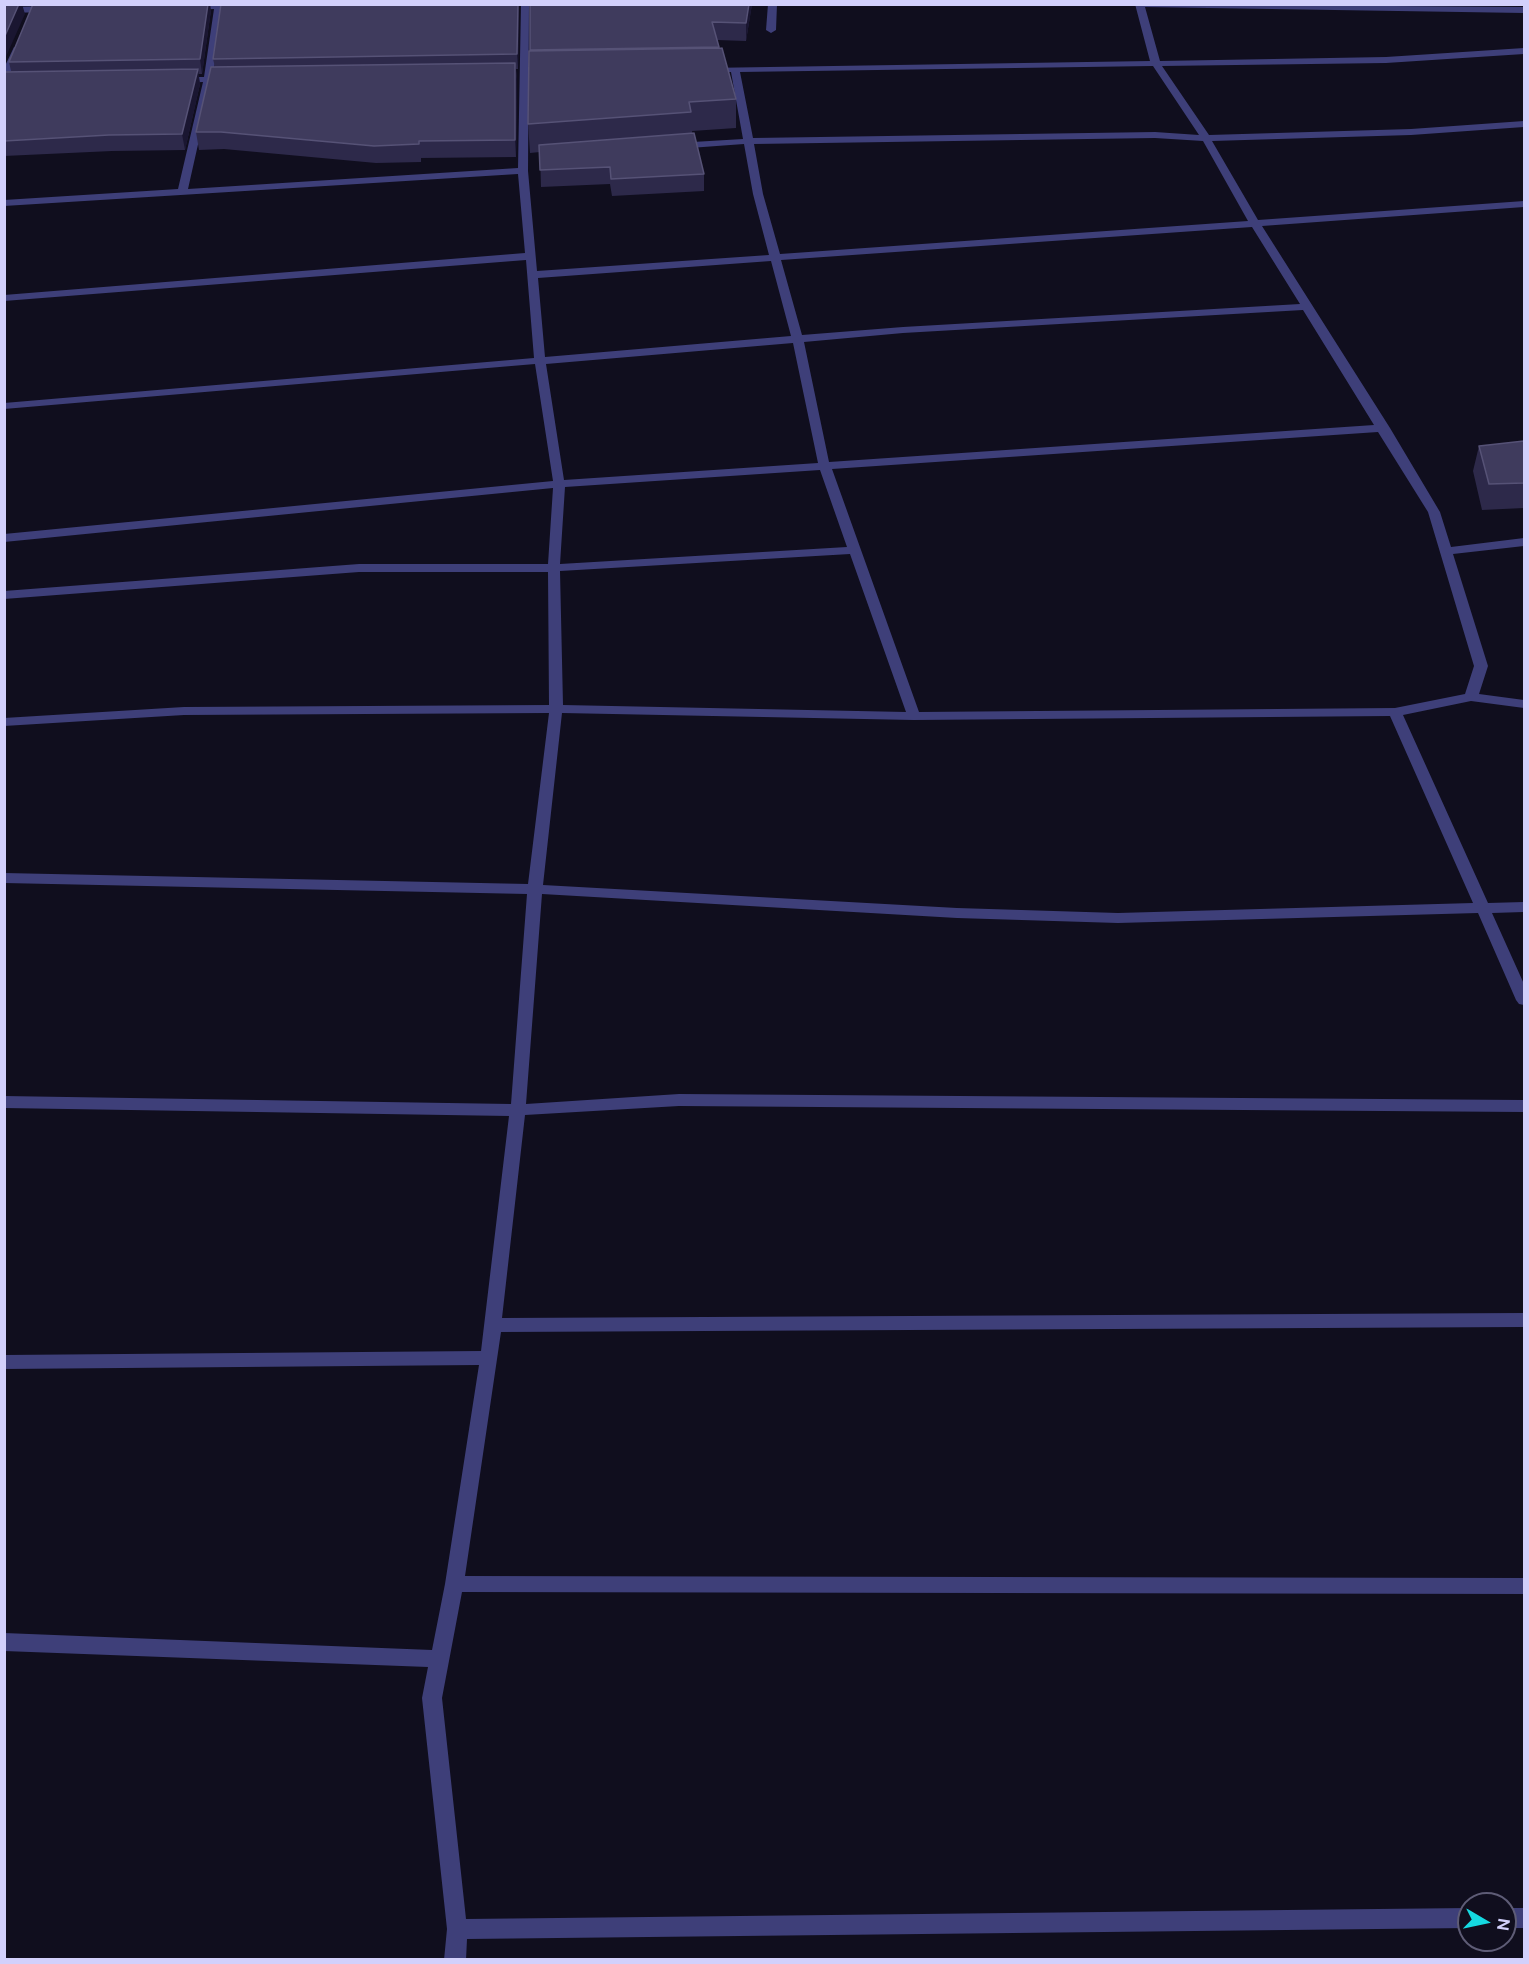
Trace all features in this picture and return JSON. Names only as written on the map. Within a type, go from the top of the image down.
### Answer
[{"type":"street","points":[[454,1959],[457,1929],[432,1698],[454,1584],[489,1358],[518,1110],[535,889],[556,709],[554,568],[559,484],[540,361],[523,171],[525,4]]},
{"type":"street","points":[[771,30],[773,4]]},
{"type":"street","points":[[1471,697],[1481,666],[1434,512],[1384,428],[1254,222],[1206,138],[1156,64],[1140,4],[1524,10]]},
{"type":"street","points":[[182,192],[208,80],[219,6]]},
{"type":"street","points":[[184,7],[251,6]]},
{"type":"street","points":[[4,10],[68,9]]},
{"type":"street","points":[[28,20],[33,10]]},
{"type":"street","points":[[16,82],[4,82],[21,40]]},
{"type":"street","points":[[700,70],[1386,60],[1524,51]]},
{"type":"street","points":[[735,69],[758,194],[798,339],[824,464],[914,716]]},
{"type":"street","points":[[512,75],[536,75]]},
{"type":"street","points":[[172,80],[231,79]]},
{"type":"street","points":[[666,147],[750,141],[1155,135],[1206,138],[1411,132],[1524,124]]},
{"type":"street","points":[[523,158],[535,157]]},
{"type":"street","points":[[4,203],[523,171]]},
{"type":"street","points":[[532,275],[1524,204]]},
{"type":"street","points":[[4,298],[531,256]]},
{"type":"street","points":[[4,406],[903,330],[1307,306]]},
{"type":"street","points":[[4,538],[559,484],[824,464],[1384,428]]},
{"type":"street","points":[[1447,551],[1524,542]]},
{"type":"street","points":[[4,595],[359,568],[554,568],[855,550]]},
{"type":"street","points":[[4,722],[184,711],[556,709],[914,716],[1395,712],[1471,697],[1524,704]]},
{"type":"street","points":[[1395,712],[1485,907],[1524,1000]]},
{"type":"street","points":[[4,878],[535,889],[957,913],[1118,918],[1524,907]]},
{"type":"street","points":[[4,1102],[518,1110],[679,1100],[1524,1106]]},
{"type":"street","points":[[492,1325],[1524,1320]]},
{"type":"street","points":[[4,1362],[489,1358]]},
{"type":"street","points":[[454,1584],[1524,1586]]},
{"type":"street","points":[[4,1642],[438,1659]]},
{"type":"street","points":[[457,1929],[1457,1918]]},
{"type":"building","points":[[4,4],[19,4],[4,38]]},
{"type":"building","points":[[33,4],[208,4],[200,59],[9,62]]},
{"type":"building","points":[[221,4],[518,4],[517,54],[213,59]]},
{"type":"building","points":[[530,4],[749,4],[746,23],[712,22],[719,47],[530,50]]},
{"type":"building","points":[[722,48],[736,99],[689,102],[691,112],[528,124],[529,51]]},
{"type":"building","points":[[515,63],[515,140],[419,141],[419,144],[374,146],[221,132],[196,132],[211,67]]},
{"type":"building","points":[[198,69],[182,134],[109,135],[4,141],[4,72]]},
{"type":"building","points":[[694,133],[704,174],[611,179],[610,167],[540,170],[539,145]]},
{"type":"building","points":[[1524,441],[1524,483],[1489,484],[1479,446]]}]
